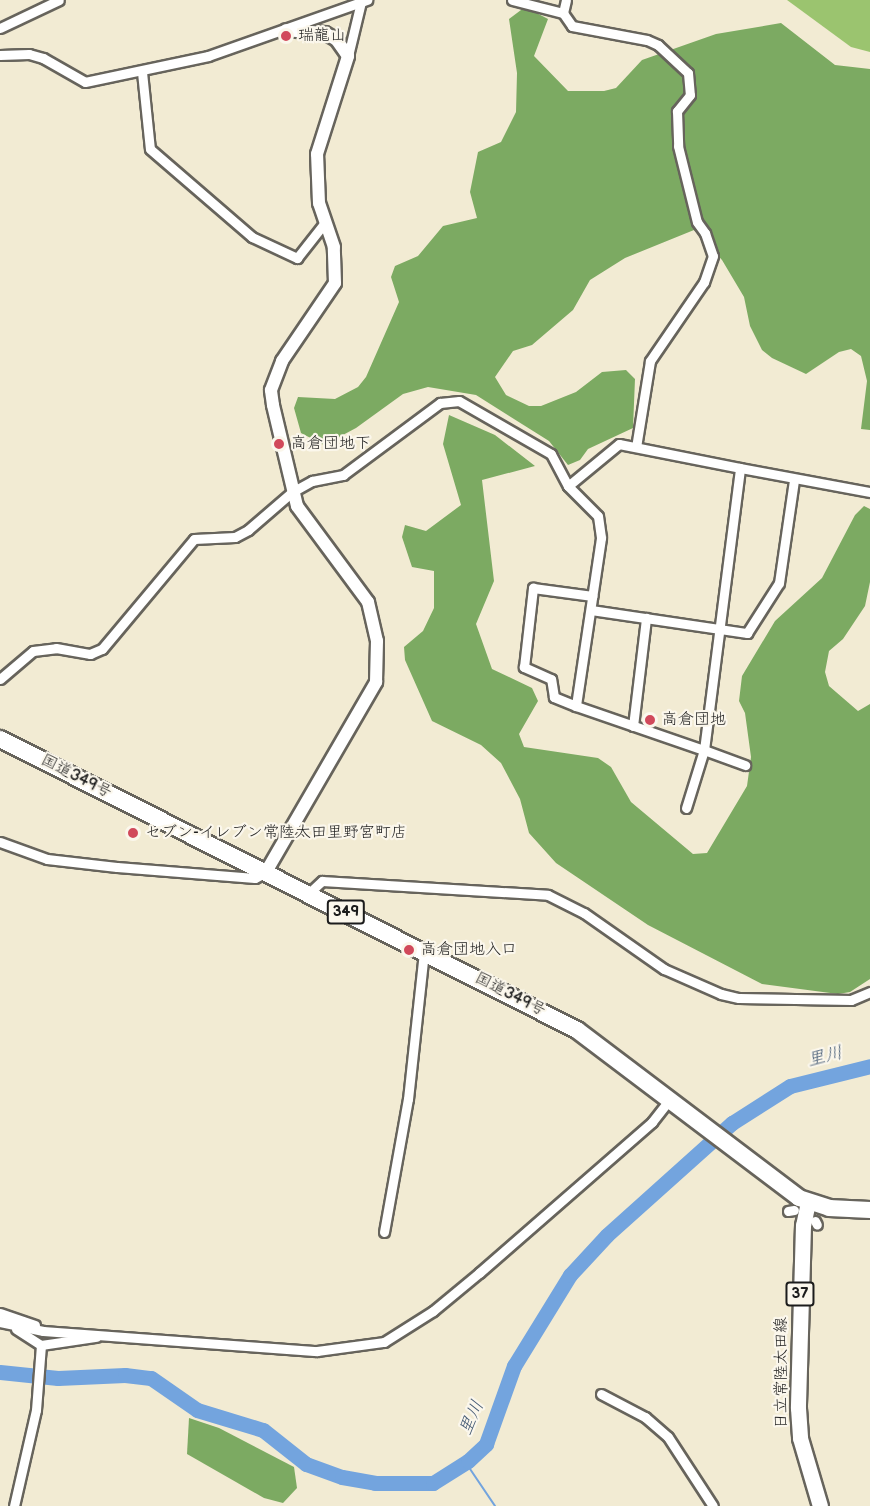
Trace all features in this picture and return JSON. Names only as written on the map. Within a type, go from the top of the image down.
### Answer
[{"type":"highway","name":"国道349号","points":[[0,739],[577,1030],[761,1172],[797,1208],[870,1210]]},
{"type":"main road","name":"日立常陸太田線","points":[[797,1208],[803,1225],[798,1408],[805,1459],[820,1506]]},
{"type":"street","points":[[0,28],[59,0]]},
{"type":"street","points":[[512,0],[563,13],[572,26],[658,45],[688,73],[692,86],[677,111],[678,146],[697,222],[705,233],[713,256],[704,282],[650,361],[636,447]]},
{"type":"street","points":[[563,13],[566,0]]},
{"type":"street","points":[[0,55],[29,54],[43,58],[85,82],[142,72],[208,56],[364,1]]},
{"type":"street","points":[[0,842],[47,859],[255,878],[266,872],[376,682],[377,641],[368,602],[297,506],[292,492],[271,390],[282,361],[335,283],[334,247],[323,225],[317,154],[364,1]]},
{"type":"street","points":[[286,30],[326,33],[337,40],[348,56]]},
{"type":"street","points":[[142,72],[150,149],[252,237],[297,258],[323,225]]},
{"type":"street","points":[[0,679],[33,651],[56,648],[90,654],[102,649],[194,539],[235,537],[292,492],[312,481],[343,475],[375,448],[448,400],[471,407],[551,454],[568,486],[598,516],[601,525],[576,706]]},
{"type":"street","points":[[568,486],[611,448],[619,444],[794,480],[870,492]]},
{"type":"street","points":[[686,808],[704,750],[717,628],[740,468]]},
{"type":"street","points":[[591,610],[747,633],[779,583],[794,480]]},
{"type":"street","points":[[592,596],[533,588],[524,667],[551,679],[554,697],[745,765]]},
{"type":"street","points":[[633,726],[646,618]]},
{"type":"street","points":[[309,893],[322,881],[548,895],[584,914],[664,969],[722,994],[739,998],[851,1000],[870,992]]},
{"type":"street","points":[[384,1232],[408,1099],[424,951]]},
{"type":"street","points":[[5,1323],[49,1332],[104,1334],[317,1351],[384,1342],[433,1311],[480,1273],[674,1104]]},
{"type":"street","points":[[0,1313],[49,1332]]},
{"type":"street","points":[[5,1323],[40,1348],[80,1342],[104,1334]]},
{"type":"street","points":[[14,1506],[36,1410],[40,1348]]},
{"type":"street","points":[[601,1394],[645,1417],[668,1437],[713,1506]]},
{"type":"green space","points":[[787,0],[870,0],[870,52],[851,47]]},
{"type":"green space","points":[[525,7],[548,19],[534,56],[568,91],[604,91],[616,88],[642,60],[716,34],[781,23],[835,65],[870,69],[870,430],[861,429],[867,381],[861,356],[851,349],[839,352],[806,374],[772,358],[762,350],[750,326],[744,297],[722,260],[694,230],[625,258],[590,280],[573,310],[532,345],[513,351],[495,377],[506,395],[529,406],[541,406],[576,392],[602,372],[626,370],[635,379],[633,428],[588,449],[580,460],[568,465],[549,441],[476,395],[428,387],[403,394],[356,428],[324,445],[301,433],[294,408],[298,397],[335,399],[358,387],[366,377],[399,302],[391,277],[395,266],[418,256],[443,226],[477,218],[470,192],[478,152],[501,142],[516,112],[517,73],[509,19]]},
{"type":"green space","points":[[449,415],[495,435],[535,466],[482,480],[494,581],[476,624],[492,669],[532,688],[538,701],[519,734],[524,747],[598,758],[611,767],[631,802],[693,854],[707,853],[747,786],[751,757],[745,713],[739,701],[742,676],[775,621],[822,578],[855,515],[864,506],[870,509],[870,582],[865,606],[843,639],[829,651],[825,672],[829,686],[858,711],[870,704],[870,979],[850,992],[838,994],[762,984],[648,925],[556,863],[529,833],[520,799],[501,763],[481,745],[432,721],[405,660],[404,647],[423,631],[434,608],[434,571],[412,567],[402,537],[405,525],[426,531],[461,505],[443,444]]},
{"type":"green space","points":[[189,1418],[219,1428],[294,1467],[297,1488],[283,1503],[264,1498],[187,1454]]},
{"type":"waterway","name":"里川","points":[[0,1372],[58,1378],[125,1375],[151,1378],[197,1410],[263,1430],[306,1464],[342,1477],[375,1483],[433,1483],[468,1461],[486,1444],[514,1366],[570,1275],[607,1235],[732,1123],[790,1086],[870,1066]]},
{"type":"waterway","points":[[466,1463],[495,1506]]},
{"type":"place","name":"瑞龍山","points":[[286,36]]},
{"type":"place","name":"高倉団地下","points":[[279,444]]},
{"type":"place","name":"高倉団地","points":[[650,720]]},
{"type":"place","name":"セブン-イレブン常陸太田里野宮町店","points":[[133,833]]},
{"type":"place","name":"高倉団地入口","points":[[409,950]]}]
